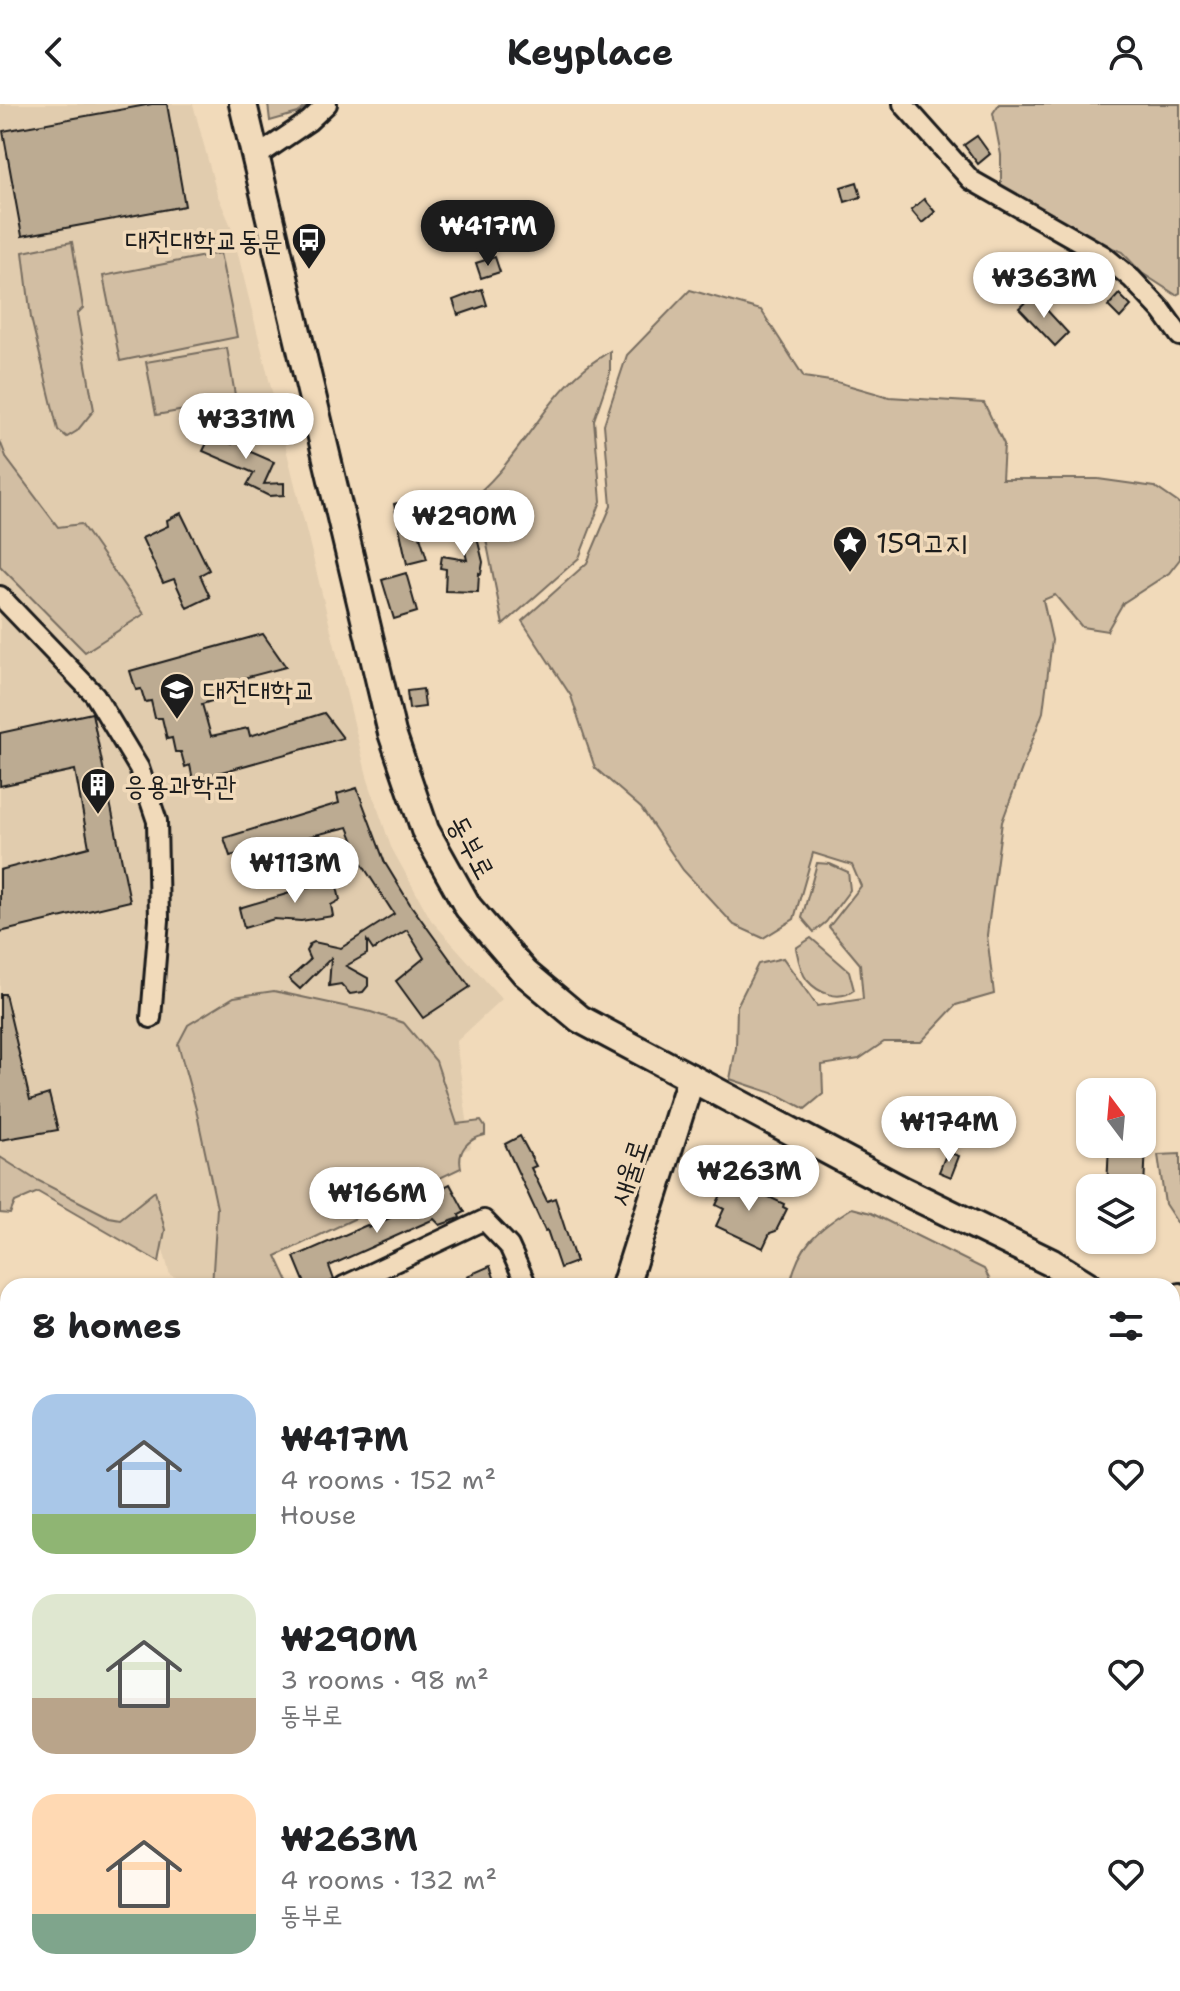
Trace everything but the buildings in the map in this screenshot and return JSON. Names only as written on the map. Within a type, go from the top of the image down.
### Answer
[{"type":"main road","name":"동부로","points":[[243,104],[392,733],[425,830],[468,907],[525,973],[580,1019],[902,1190],[1052,1263],[1076,1278]]},
{"type":"main road","name":"새울로","points":[[628,1278],[691,1078]]},
{"type":"street","points":[[256,157],[309,121],[327,104]]},
{"type":"street","points":[[903,104],[971,180],[1103,255],[1132,279],[1180,336]]},
{"type":"street","points":[[0,596],[95,695],[139,768],[157,821],[159,920],[151,1018]]},
{"type":"street","points":[[361,1278],[484,1220],[509,1246],[523,1278]]},
{"type":"shaded area","name":"대전대학교","points":[[0,104],[193,104],[217,194],[231,226],[368,780],[391,847],[431,920],[502,999],[456,1042],[471,1148],[294,1212],[231,1278],[178,1278],[170,1275],[162,1246],[0,1163]]},
{"type":"shaded area","points":[[268,104],[309,104],[298,113],[270,121]]},
{"type":"shaded area","points":[[999,104],[1180,104],[1180,293],[1176,295],[1142,273],[1122,252],[1057,223],[1001,188],[1001,155],[993,113]]},
{"type":"shaded area","points":[[72,242],[83,308],[77,314],[94,410],[77,431],[67,437],[58,430],[31,318],[23,252]]},
{"type":"shaded area","points":[[220,253],[237,337],[120,361],[103,276]]},
{"type":"shaded area","points":[[690,290],[761,310],[804,377],[837,382],[889,397],[984,403],[1004,444],[1002,479],[1098,479],[1155,487],[1180,504],[1180,559],[1169,573],[1123,603],[1107,631],[1082,627],[1055,595],[1043,600],[1052,640],[1043,712],[1002,822],[987,935],[994,994],[956,1005],[921,1042],[884,1042],[859,1059],[822,1065],[823,1094],[805,1109],[781,1096],[730,1079],[736,1048],[737,1006],[758,964],[783,958],[817,1006],[863,999],[860,964],[829,927],[861,886],[852,865],[813,853],[794,919],[763,938],[734,925],[683,870],[641,808],[595,768],[571,696],[522,621],[587,563],[611,506],[604,424],[627,355]]},
{"type":"shaded area","points":[[227,348],[236,401],[156,415],[146,362]]},
{"type":"shaded area","points":[[610,351],[610,373],[594,420],[601,501],[579,558],[503,625],[477,494],[506,464],[555,398],[587,366]]},
{"type":"shaded area","points":[[0,441],[7,459],[58,527],[81,524],[144,614],[85,652],[0,566]]},
{"type":"shaded area","points":[[817,863],[830,864],[848,872],[850,890],[826,922],[814,932],[802,918]]},
{"type":"shaded area","points":[[811,938],[849,971],[854,990],[835,996],[817,989],[807,980],[796,948]]},
{"type":"shaded area","points":[[274,991],[371,1012],[404,1023],[436,1061],[457,1124],[481,1121],[485,1135],[465,1146],[461,1168],[276,1256],[286,1278],[213,1278],[217,1208],[196,1109],[178,1044],[188,1025],[234,997]]},
{"type":"shaded area","points":[[1180,1154],[1180,1227],[1165,1204],[1158,1155]]},
{"type":"shaded area","points":[[0,1157],[33,1178],[109,1217],[120,1219],[155,1191],[165,1230],[159,1262],[38,1192],[15,1202],[10,1214],[0,1213]]},
{"type":"shaded area","points":[[852,1208],[871,1213],[984,1269],[989,1278],[792,1278],[804,1249],[829,1223]]},
{"type":"place","name":"대전대학교동문","points":[[309,271]]},
{"type":"place","name":"159고지","points":[[850,574]]},
{"type":"place","name":"대전대학교","points":[[177,721]]},
{"type":"place","name":"응용과학관","points":[[98,816]]}]
